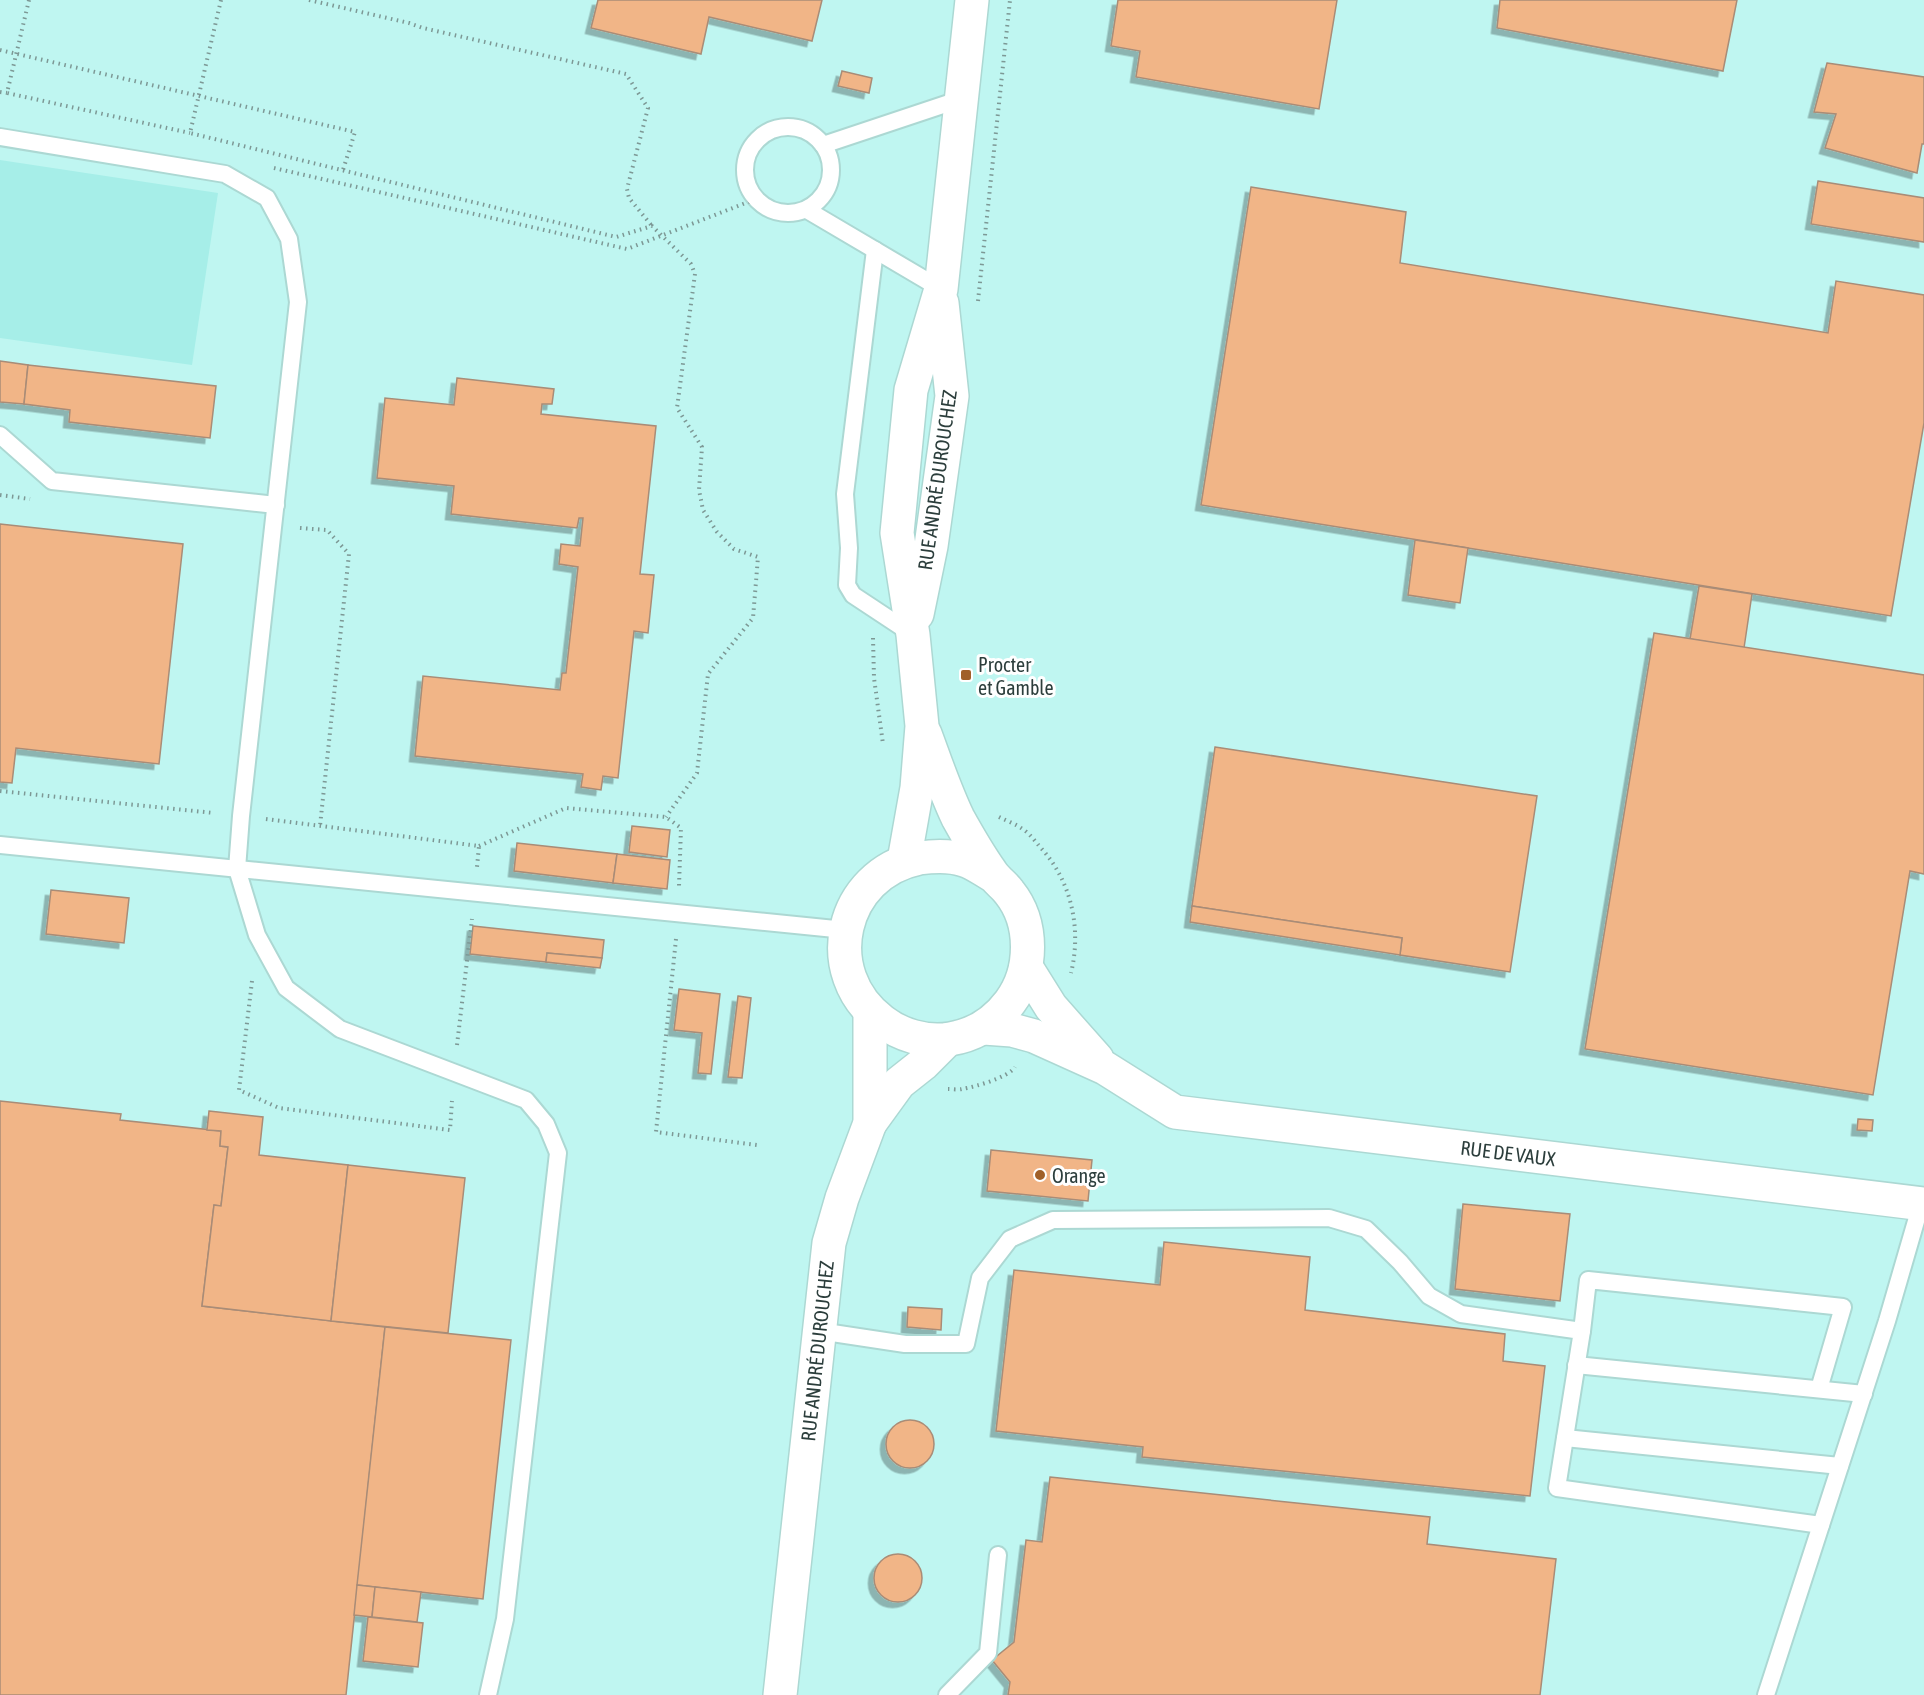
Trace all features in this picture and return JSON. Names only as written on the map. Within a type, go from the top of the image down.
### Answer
[{"type":"main road","name":"RUE ANDRÉ DUROUCHEZ","points":[[904,861],[917,788],[922,726],[913,635],[931,546],[952,396],[941,289],[972,0]]},
{"type":"main road","points":[[922,726],[958,816],[992,875],[1010,893],[1022,916],[1028,941],[1026,967],[1018,991],[1003,1012],[984,1028],[947,1040],[919,1039],[892,1029],[870,1012],[853,988],[844,960],[845,930],[853,907],[866,888],[883,872],[904,861],[934,855],[965,860],[992,875]]},
{"type":"main road","name":"RUE DE VAUX","points":[[1026,967],[1051,1007],[1104,1068]]},
{"type":"main road","name":"RUE ANDRÉ DUROUCHEZ","points":[[780,1695],[829,1243],[842,1198],[870,1123],[870,1012]]},
{"type":"main road","name":"RUE DE VAUX","points":[[984,1028],[1012,1030],[1034,1036],[1104,1068],[1175,1112],[1923,1204]]},
{"type":"main road","points":[[870,1123],[899,1083],[923,1064],[947,1040]]},
{"type":"lane","points":[[823,145],[961,99]]},
{"type":"lane","points":[[785,127],[800,129],[813,135],[823,145],[830,158],[831,174],[828,188],[819,201],[807,210],[792,214],[777,212],[756,200],[745,177],[745,163],[750,149],[759,138],[771,130],[785,127]]},
{"type":"lane","points":[[0,137],[225,174],[267,198],[289,239],[298,302],[242,804],[237,869],[257,935],[286,988],[340,1029],[526,1100],[546,1124],[558,1153],[506,1619],[488,1695]]},
{"type":"lane","points":[[807,210],[941,289]]},
{"type":"lane","points":[[875,250],[845,494],[849,548],[847,585],[853,595],[913,635]]},
{"type":"lane","points":[[0,435],[52,481],[276,505]]},
{"type":"lane","points":[[0,845],[845,930]]},
{"type":"lane","points":[[1766,1695],[1923,1204]]},
{"type":"lane","points":[[819,1330],[905,1344],[966,1344],[980,1278],[1010,1239],[1053,1220],[1329,1218],[1366,1229],[1400,1262],[1429,1296],[1461,1314],[1582,1331]]},
{"type":"lane","points":[[1819,1389],[1843,1307],[1588,1280],[1557,1488],[1821,1525]]},
{"type":"lane","points":[[1576,1365],[1864,1394]]},
{"type":"lane","points":[[1565,1438],[1840,1466]]},
{"type":"lane","points":[[947,1695],[988,1653],[998,1555]]},
{"type":"path","points":[[7,93],[29,0]]},
{"type":"path","points":[[190,133],[220,0]]},
{"type":"path","points":[[309,0],[626,74],[648,108],[627,189],[628,198],[652,226],[691,264],[695,274],[677,408],[702,447],[699,490],[703,510],[717,532],[734,549],[758,557],[753,618],[708,674],[698,773],[666,817]]},
{"type":"path","points":[[0,50],[355,132],[343,170]]},
{"type":"path","points":[[0,92],[190,133],[616,237],[652,226]]},
{"type":"path","points":[[264,166],[627,249],[756,200]]},
{"type":"path","points":[[479,846],[566,808],[666,817],[681,828],[679,913],[656,1132],[757,1145]]},
{"type":"path","points":[[899,1083],[961,1090],[1012,1072],[1018,1063]]},
{"type":"shaded area","points":[[0,0],[1924,0],[1924,1695],[0,1695]]},
{"type":"shaded area","points":[[0,160],[218,193],[192,365],[0,338]]},
{"type":"building","points":[[598,0],[822,0],[812,41],[709,17],[701,54],[591,28]]},
{"type":"building","points":[[1118,0],[1337,0],[1319,109],[1136,77],[1140,51],[1111,46]]},
{"type":"building","points":[[1500,0],[1737,0],[1723,71],[1497,28]]},
{"type":"building","points":[[1827,63],[1924,77],[1924,144],[1922,144],[1917,173],[1825,148],[1836,114],[1814,112]]},
{"type":"building","points":[[842,71],[872,78],[869,93],[838,86]]},
{"type":"building","points":[[1818,181],[1924,198],[1924,242],[1811,224]]},
{"type":"building","points":[[1251,187],[1406,212],[1400,263],[1828,333],[1836,281],[1924,295],[1924,423],[1891,616],[1201,505]]},
{"type":"building","points":[[0,361],[28,365],[24,404],[0,402]]},
{"type":"building","points":[[28,365],[216,386],[210,438],[69,422],[70,410],[24,404]]},
{"type":"building","points":[[457,378],[554,389],[552,404],[542,404],[541,414],[656,426],[640,574],[654,575],[648,633],[634,631],[618,778],[603,776],[601,790],[581,787],[583,774],[415,756],[423,676],[560,690],[562,673],[566,673],[578,567],[559,564],[561,544],[580,546],[583,518],[579,518],[577,528],[451,514],[454,486],[377,478],[385,398],[454,405]]},
{"type":"building","points":[[0,524],[183,544],[159,764],[16,748],[12,783],[0,782]]},
{"type":"building","points":[[1415,540],[1468,548],[1460,603],[1408,595]]},
{"type":"building","points":[[1699,586],[1752,594],[1744,648],[1690,639]]},
{"type":"building","points":[[1654,633],[1924,675],[1924,874],[1910,871],[1873,1095],[1585,1049]]},
{"type":"building","points":[[1215,747],[1537,796],[1510,972],[1400,955],[1402,938],[1192,906]]},
{"type":"building","points":[[632,826],[670,830],[667,857],[629,852]]},
{"type":"building","points":[[517,843],[617,854],[613,883],[514,871]]},
{"type":"building","points":[[617,854],[670,860],[667,889],[613,883]]},
{"type":"building","points":[[51,890],[129,898],[124,943],[46,934]]},
{"type":"building","points":[[1192,906],[1402,938],[1400,955],[1190,922]]},
{"type":"building","points":[[473,926],[604,940],[602,958],[547,953],[546,962],[470,954]]},
{"type":"building","points":[[547,953],[602,958],[600,968],[546,962]]},
{"type":"building","points":[[679,989],[720,994],[711,1074],[698,1073],[702,1033],[674,1030]]},
{"type":"building","points":[[738,996],[751,998],[742,1078],[728,1077]]},
{"type":"building","points":[[0,1101],[121,1114],[120,1120],[221,1131],[220,1146],[228,1147],[221,1206],[214,1205],[202,1306],[385,1327],[346,1695],[0,1695]]},
{"type":"building","points":[[209,1111],[263,1117],[259,1155],[348,1165],[331,1321],[202,1306],[214,1205],[221,1206],[228,1147],[220,1146],[221,1131],[207,1130]]},
{"type":"building","points":[[1858,1119],[1873,1120],[1872,1131],[1857,1130]]},
{"type":"building","name":"Orange","points":[[991,1150],[1092,1160],[1088,1201],[987,1191]]},
{"type":"building","points":[[348,1165],[465,1178],[448,1333],[331,1321]]},
{"type":"building","points":[[1463,1204],[1570,1214],[1560,1301],[1455,1289]]},
{"type":"building","points":[[1164,1242],[1310,1257],[1305,1310],[1505,1334],[1503,1361],[1545,1366],[1530,1496],[1142,1457],[1143,1447],[996,1431],[1014,1270],[1160,1285]]},
{"type":"building","points":[[908,1307],[942,1309],[941,1330],[907,1327]]},
{"type":"building","points":[[385,1327],[511,1340],[483,1599],[357,1585]]},
{"type":"building","points":[[910,1420],[927,1427],[934,1444],[927,1461],[910,1468],[893,1461],[886,1444],[893,1427]]},
{"type":"building","points":[[1050,1477],[1430,1517],[1427,1544],[1556,1559],[1540,1695],[1008,1695],[1010,1682],[992,1660],[1014,1642],[1026,1540],[1042,1542]]},
{"type":"building","points":[[893,1554],[903,1554],[915,1561],[922,1573],[922,1583],[915,1595],[903,1602],[893,1602],[878,1591],[874,1583],[874,1573],[885,1558]]},
{"type":"building","points":[[357,1585],[375,1587],[372,1617],[354,1615]]},
{"type":"building","points":[[375,1587],[421,1592],[417,1622],[372,1617]]},
{"type":"building","points":[[368,1617],[423,1623],[418,1667],[363,1661]]},
{"type":"place","name":"Procter et Gamble","points":[[966,675]]},
{"type":"place","name":"Orange","points":[[1040,1175]]}]
